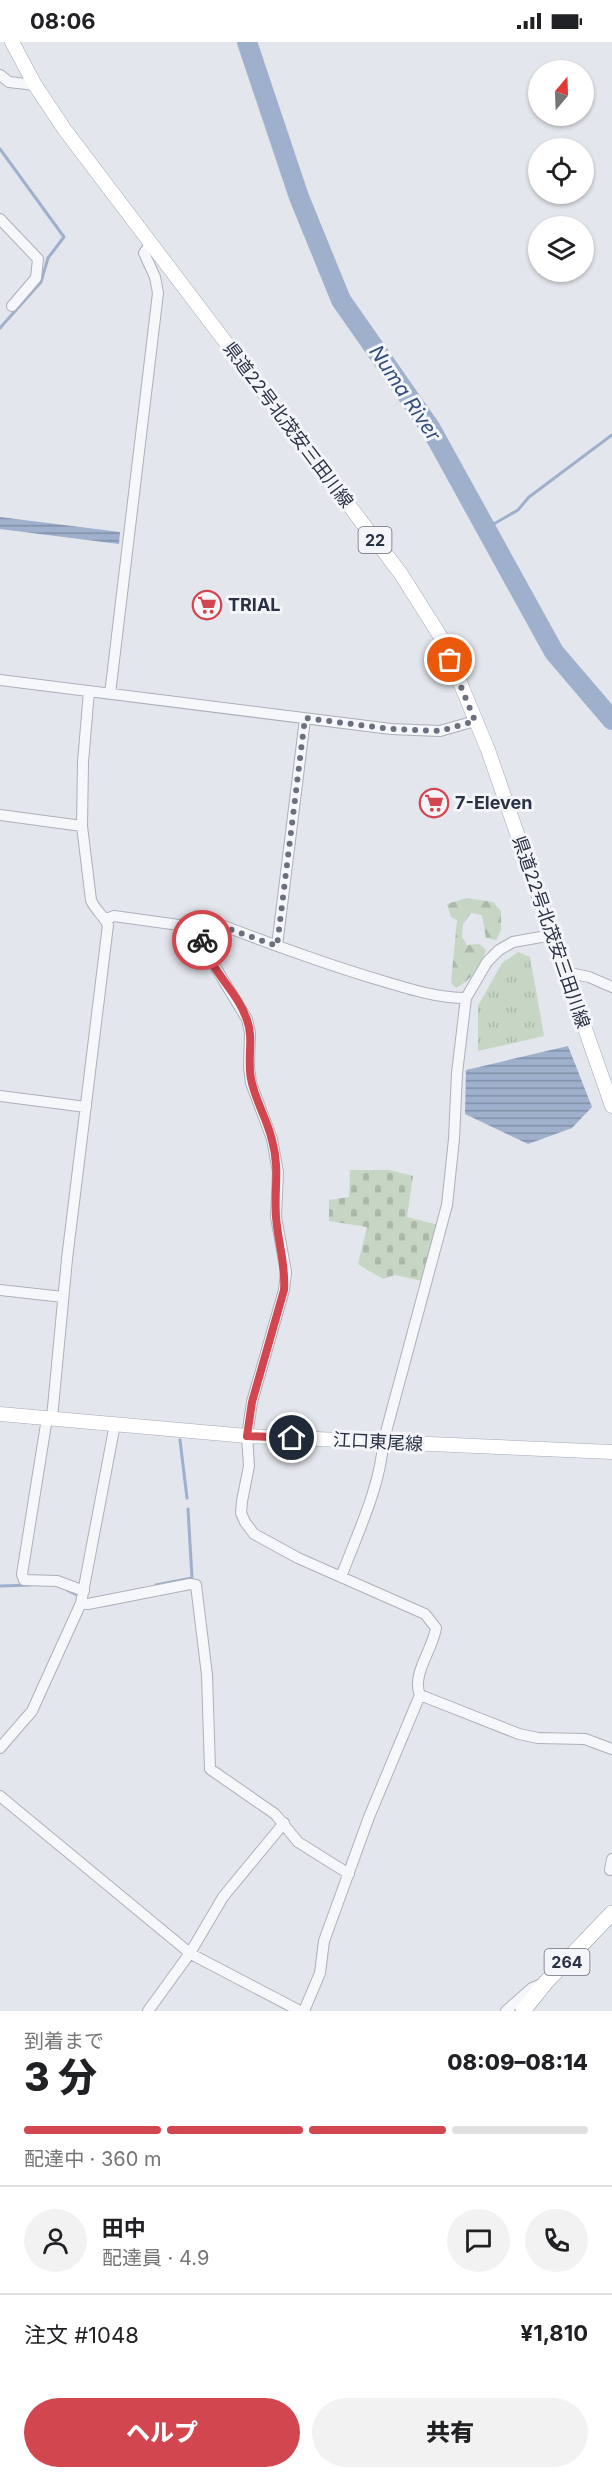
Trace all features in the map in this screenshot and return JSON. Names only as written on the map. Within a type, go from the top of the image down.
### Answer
[{"type":"highway","name":"264","points":[[523,2011],[546,1982],[612,1913]]},
{"type":"main road","name":"県道22号北茂安三田川線","points":[[12,42],[35,85],[65,130],[401,574],[442,639],[488,750],[612,1106]]},
{"type":"main road","name":"江口東尾線","points":[[0,1414],[247,1436],[612,1452]]},
{"type":"street","points":[[0,75],[9,82],[35,85]]},
{"type":"street","points":[[0,219],[38,259],[36,278],[12,306]]},
{"type":"street","points":[[110,694],[152,359],[158,293],[155,277],[144,254],[151,243]]},
{"type":"street","points":[[0,680],[391,729],[440,731],[475,721]]},
{"type":"street","points":[[84,1591],[57,1581],[24,1580],[22,1574],[49,1418],[108,926],[106,920],[94,909],[90,900],[82,826],[83,762],[89,691]]},
{"type":"street","points":[[277,946],[305,718]]},
{"type":"street","points":[[0,815],[82,826]]},
{"type":"street","points":[[106,920],[114,916],[179,925],[199,925]]},
{"type":"street","points":[[466,998],[451,998],[406,988],[201,919],[199,925],[205,950],[247,1019],[250,1033],[251,1083],[272,1139],[278,1172],[276,1217],[286,1272],[284,1290],[252,1402],[247,1436],[249,1466],[241,1514],[254,1534],[298,1558],[425,1614],[436,1629],[418,1678],[417,1689],[420,1695],[519,1734],[538,1738],[585,1739],[612,1749]]},
{"type":"street","points":[[341,1576],[362,1523],[382,1457],[383,1443],[447,1205],[454,1140],[457,1073],[466,998],[487,962],[499,950],[513,942],[552,934]]},
{"type":"street","points":[[565,972],[589,977],[612,987]]},
{"type":"street","points":[[0,1096],[86,1107]]},
{"type":"street","points":[[0,1290],[63,1297]]},
{"type":"street","points":[[0,1748],[32,1711],[81,1603],[115,1424]]},
{"type":"street","points":[[81,1603],[88,1604],[190,1584],[195,1585],[207,1675],[210,1769],[275,1814],[298,1842],[349,1874]]},
{"type":"street","points":[[0,1796],[190,1953],[302,2011],[320,1973],[324,1941],[369,1817],[420,1695]]},
{"type":"street","points":[[148,2011],[190,1953],[223,1897],[284,1823]]},
{"type":"street","points":[[612,1859],[610,1870],[612,1869]]},
{"type":"street","points":[[506,2011],[532,1988],[546,1982]]},
{"type":"green space","points":[[467,898],[493,902],[501,911],[501,930],[496,940],[486,938],[482,915],[471,913],[463,924],[462,937],[467,945],[479,944],[486,950],[475,972],[456,988],[451,983],[457,920],[451,917],[447,904]]},
{"type":"green space","points":[[518,952],[530,957],[544,1036],[478,1051],[478,1006],[502,963]]},
{"type":"green space","points":[[350,1170],[390,1170],[413,1176],[407,1217],[439,1225],[422,1281],[395,1275],[383,1279],[358,1264],[367,1227],[329,1221],[329,1200],[349,1197]]},
{"type":"water","points":[[0,517],[120,532],[119,544],[0,529]]},
{"type":"water","points":[[568,1046],[592,1107],[572,1128],[528,1144],[465,1114],[466,1070]]},
{"type":"waterway","name":"Numa River","points":[[247,42],[299,197],[341,300],[431,429],[554,652],[612,720]]},
{"type":"waterway","points":[[0,149],[64,237],[48,258],[41,282],[0,328]]},
{"type":"waterway","points":[[485,529],[518,510],[529,497],[612,435]]},
{"type":"waterway","points":[[180,1440],[187,1498]]},
{"type":"waterway","points":[[156,1585],[192,1578],[188,1509]]},
{"type":"waterway","points":[[0,1586],[30,1585]]},
{"type":"waterway","points":[[67,1590],[79,1596]]},
{"type":"way so far","points":[[202,940],[199,925],[201,919],[277,946],[305,718],[391,729],[440,731],[475,721],[450,660]]},
{"type":"place","name":"TRIAL","points":[[207,605]]},
{"type":"place","name":"7-Eleven","points":[[434,803]]},
{"type":"route","points":[[202,940],[216,972],[247,1019],[250,1033],[251,1083],[272,1139],[278,1172],[276,1217],[286,1272],[284,1290],[252,1402],[247,1436],[292,1438]]}]
